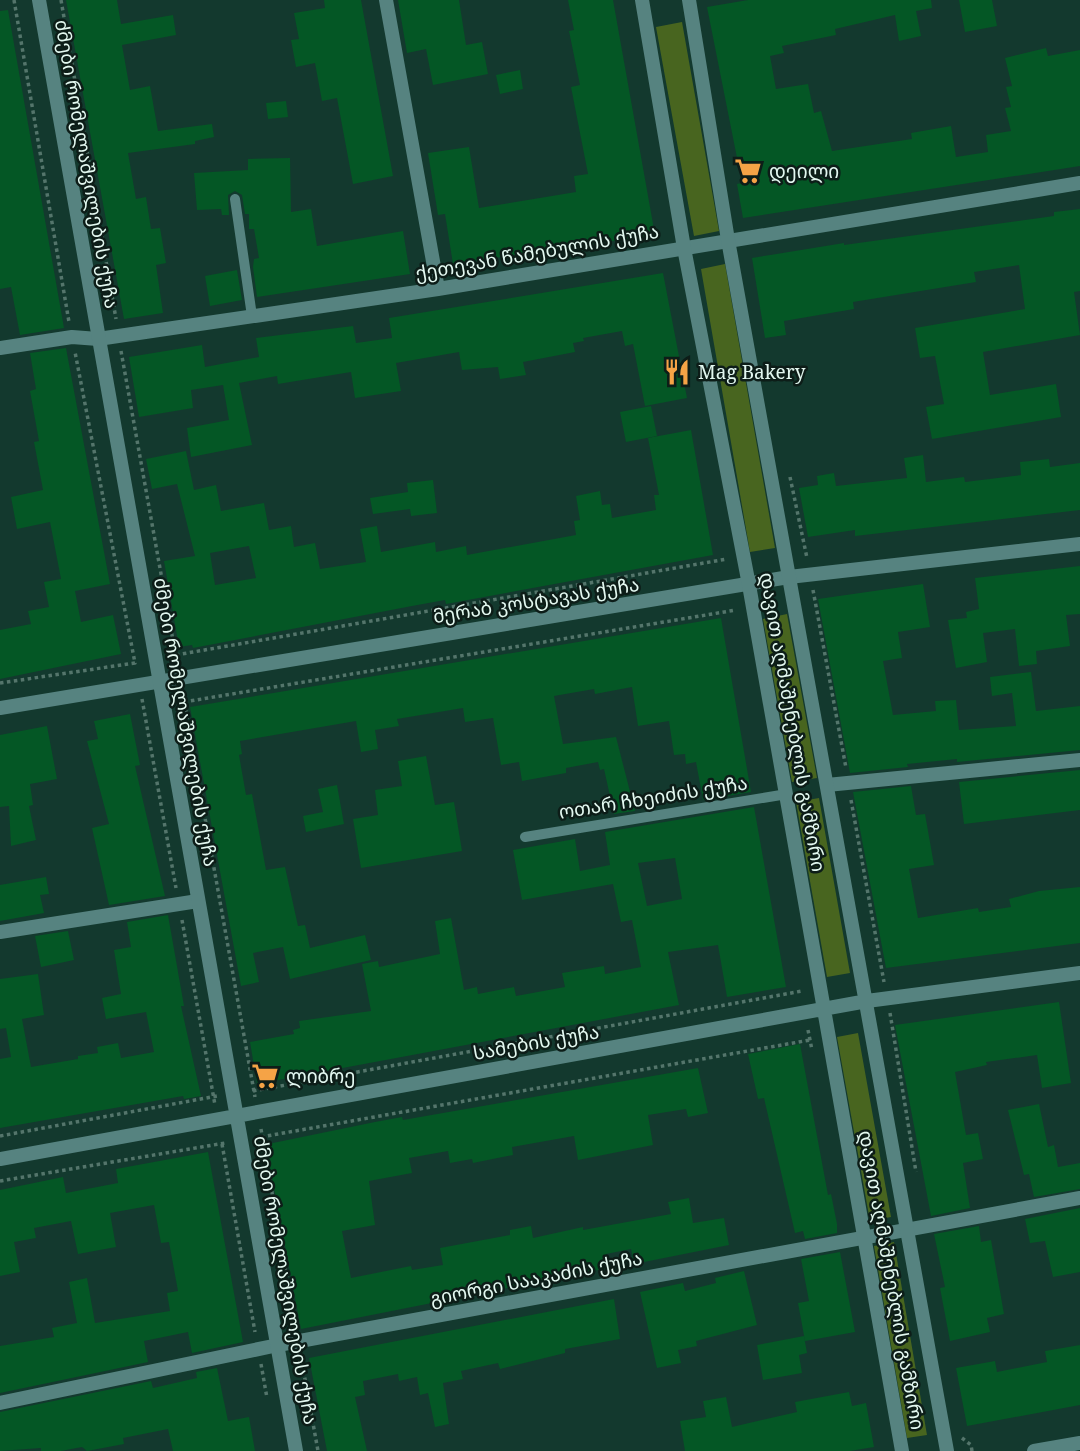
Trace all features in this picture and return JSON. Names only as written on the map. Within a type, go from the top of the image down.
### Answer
[{"type":"street","name":"ძმები რომელაშვილების ქუჩა","points":[[39,0],[296,1451]]},
{"type":"street","points":[[386,0],[438,289]]},
{"type":"street","name":"დავით აღმაშენებლის გამზირი","points":[[642,0],[684,248],[826,1009],[902,1451]]},
{"type":"street","name":"დავით აღმაშენებლის გამზირი","points":[[689,0],[728,240],[947,1451]]},
{"type":"street","name":"ქეთევან წამებულის ქუჩა","points":[[0,348],[72,337],[98,339],[438,289],[1080,183]]},
{"type":"street","name":"მერაბ კოსტავას ქუჩა","points":[[0,708],[789,577],[1080,544]]},
{"type":"street","points":[[827,785],[1080,760]]},
{"type":"street","points":[[0,932],[198,901]]},
{"type":"street","name":"სამების ქუჩა","points":[[0,1159],[867,1001],[1080,973]]},
{"type":"street","name":"გიორგი სააკაძის ქუჩა","points":[[0,1403],[278,1345],[1080,1198]]},
{"type":"street","points":[[1034,1451],[1080,1443]]},
{"type":"lane","points":[[235,200],[253,316]]},
{"type":"lane","name":"ოთარ ჩხეიძის ქუჩა","points":[[524,837],[787,794]]},
{"type":"path","points":[[14,0],[72,337],[139,684],[268,1400]]},
{"type":"path","points":[[61,0],[118,336],[318,1451]]},
{"type":"path","points":[[176,655],[727,559]]},
{"type":"path","points":[[184,702],[736,610]]},
{"type":"path","points":[[0,683],[135,663]]},
{"type":"path","points":[[0,1136],[802,991]]},
{"type":"path","points":[[0,1181],[810,1040]]},
{"type":"green space","points":[[682,22],[719,231],[694,236],[656,27]]},
{"type":"green space","points":[[725,264],[775,548],[750,552],[701,269]]},
{"type":"green space","points":[[787,614],[817,778],[792,782],[763,619]]},
{"type":"green space","points":[[819,798],[850,973],[827,977],[796,802]]},
{"type":"green space","points":[[858,1033],[891,1217],[870,1221],[837,1037]]},
{"type":"green space","points":[[894,1242],[927,1435],[907,1438],[874,1246]]},
{"type":"building","points":[[66,0],[117,0],[121,24],[173,15],[176,35],[122,45],[130,90],[150,86],[158,131],[212,124],[214,137],[195,141],[195,144],[128,153],[136,199],[146,197],[151,229],[160,228],[166,263],[156,265],[163,313],[124,319]]},
{"type":"building","points":[[324,0],[361,0],[393,176],[353,184],[337,98],[322,101],[315,63],[296,67],[291,40],[299,39],[294,13],[325,8]]},
{"type":"building","points":[[398,0],[459,0],[466,45],[482,42],[488,74],[433,85],[426,49],[407,53]]},
{"type":"building","points":[[568,0],[613,0],[655,235],[453,264],[445,214],[438,215],[428,153],[469,147],[479,208],[576,192],[574,176],[588,174],[571,87],[580,85],[569,31],[574,30]]},
{"type":"building","points":[[748,0],[931,0],[932,8],[916,11],[921,36],[899,41],[895,15],[835,29],[836,35],[782,46],[784,53],[770,56],[776,89],[808,84],[814,113],[821,111],[832,151],[912,139],[911,133],[951,126],[956,157],[988,152],[986,135],[1011,131],[1005,108],[1011,107],[1006,87],[1012,86],[1005,58],[1046,48],[1048,56],[1080,50],[1080,166],[743,218],[737,184],[742,183],[707,7]]},
{"type":"building","points":[[959,0],[992,0],[997,26],[965,32]]},
{"type":"building","points":[[8,10],[64,328],[20,335],[11,287],[0,289],[0,11]]},
{"type":"building","points":[[520,70],[523,89],[500,94],[496,75]]},
{"type":"building","points":[[286,101],[288,117],[268,119],[266,103]]},
{"type":"building","points":[[290,158],[291,212],[311,209],[317,246],[403,231],[410,274],[257,297],[253,267],[254,259],[259,258],[254,229],[249,229],[249,214],[245,214],[242,195],[235,191],[228,195],[229,215],[222,215],[221,209],[197,210],[194,173],[248,170],[248,159]]},
{"type":"building","points":[[1080,209],[1080,291],[1074,292],[1080,335],[983,352],[990,395],[1056,384],[1061,417],[932,439],[926,407],[944,404],[935,356],[920,358],[915,328],[1025,309],[1019,265],[974,272],[976,282],[853,302],[854,309],[784,321],[786,335],[765,338],[752,258],[844,243],[1054,216],[1054,212]]},
{"type":"building","points":[[237,270],[242,300],[210,306],[205,276]]},
{"type":"building","points":[[663,273],[687,398],[645,406],[633,344],[625,346],[622,331],[583,338],[584,341],[573,343],[575,352],[523,362],[526,375],[500,379],[498,367],[462,370],[459,352],[396,363],[401,391],[355,398],[351,372],[278,384],[277,376],[239,383],[252,445],[191,457],[187,428],[229,420],[223,385],[191,390],[193,408],[139,417],[129,357],[202,345],[205,367],[259,357],[256,338],[353,326],[356,343],[392,338],[389,318]]},
{"type":"building","points":[[66,348],[110,584],[75,591],[81,622],[113,615],[121,654],[0,679],[0,630],[31,624],[28,611],[49,607],[44,582],[61,579],[50,522],[17,529],[11,497],[43,490],[34,442],[39,441],[30,391],[36,389],[30,353]]},
{"type":"building","points":[[651,406],[657,436],[626,442],[620,412]]},
{"type":"building","points":[[691,430],[713,555],[446,604],[445,600],[193,648],[192,645],[179,647],[164,561],[195,556],[177,484],[152,489],[146,459],[186,451],[194,490],[216,485],[221,511],[264,503],[269,530],[291,526],[294,547],[315,543],[320,569],[366,562],[360,529],[377,526],[381,552],[435,542],[436,552],[466,546],[467,555],[576,535],[574,521],[580,520],[576,496],[600,491],[602,505],[610,504],[612,518],[656,510],[654,495],[659,495],[648,438]],"holes":[[[249,546],[256,578],[215,585],[210,553]]]},
{"type":"building","points":[[923,455],[926,482],[964,477],[965,482],[1021,475],[1020,462],[1049,459],[1050,467],[1080,463],[1080,510],[855,536],[855,530],[808,537],[799,488],[818,485],[817,476],[834,473],[836,486],[907,478],[904,458]]},
{"type":"building","points":[[433,480],[437,513],[411,516],[410,509],[373,514],[370,498],[408,492],[407,483]]},
{"type":"building","points":[[1080,566],[1080,614],[1066,615],[1070,646],[1036,651],[1037,664],[1019,666],[1015,629],[983,633],[987,662],[956,668],[948,620],[967,618],[966,612],[979,609],[975,578]]},
{"type":"building","points":[[923,584],[930,627],[898,632],[902,658],[883,661],[893,715],[936,711],[935,701],[956,700],[959,730],[1016,726],[1012,693],[992,696],[990,677],[1031,672],[1036,711],[1080,706],[1080,750],[907,764],[908,767],[850,773],[818,599]]},
{"type":"building","points":[[721,618],[751,792],[703,800],[696,762],[686,764],[685,754],[674,755],[669,721],[638,726],[632,687],[595,694],[594,689],[554,696],[563,744],[616,737],[635,811],[614,814],[604,769],[600,770],[598,762],[566,768],[566,773],[522,781],[519,762],[501,765],[493,718],[465,722],[463,708],[397,719],[399,726],[375,730],[378,749],[361,752],[356,721],[240,741],[242,754],[239,755],[246,795],[252,794],[266,870],[285,867],[298,926],[305,925],[310,948],[365,935],[371,960],[290,979],[283,947],[253,953],[259,982],[241,986],[190,707]]},
{"type":"building","points":[[130,714],[140,765],[135,766],[165,896],[109,905],[92,828],[109,824],[87,741],[98,739],[94,721]]},
{"type":"building","points":[[47,726],[57,779],[30,784],[33,805],[29,806],[36,840],[11,846],[9,806],[0,807],[0,735]]},
{"type":"building","points":[[426,756],[435,805],[454,802],[462,851],[361,868],[353,819],[378,815],[375,790],[402,786],[398,761]]},
{"type":"building","points":[[1080,770],[1080,810],[964,824],[959,782]]},
{"type":"building","points":[[337,785],[344,824],[306,832],[303,816],[323,812],[318,789]]},
{"type":"building","points":[[911,786],[916,815],[925,814],[934,865],[909,869],[918,918],[978,908],[979,912],[1011,907],[1009,899],[1039,891],[1080,887],[1080,943],[886,968],[853,792]]},
{"type":"building","points":[[754,807],[786,987],[727,997],[718,945],[668,952],[679,1005],[257,1084],[250,1042],[294,1034],[293,1030],[300,1028],[299,1021],[371,1011],[362,964],[378,961],[379,967],[440,954],[435,921],[451,918],[464,990],[477,987],[478,994],[514,987],[516,996],[565,987],[562,973],[604,966],[605,974],[641,967],[632,920],[621,922],[613,884],[522,900],[513,850],[575,839],[580,871],[610,865],[605,832]],"holes":[[[675,858],[682,899],[647,906],[638,863]]]},
{"type":"building","points":[[46,877],[49,894],[40,895],[44,913],[0,921],[0,885]]},
{"type":"building","points":[[168,915],[184,1006],[181,1006],[201,1096],[184,1099],[183,1096],[0,1128],[0,1059],[11,1057],[6,1028],[0,1029],[0,979],[38,974],[44,1015],[22,1019],[31,1067],[78,1059],[78,1056],[98,1053],[97,1047],[118,1043],[121,1058],[154,1052],[146,1012],[106,1019],[102,998],[121,994],[114,950],[131,947],[127,922]]},
{"type":"building","points":[[68,931],[74,960],[41,967],[35,936]]},
{"type":"building","points":[[1059,1002],[1071,1083],[1042,1088],[1037,1055],[986,1062],[987,1065],[955,1072],[966,1135],[978,1133],[983,1159],[963,1163],[970,1208],[931,1216],[895,1025]]},
{"type":"building","points":[[800,1044],[828,1195],[831,1194],[837,1224],[837,1233],[805,1239],[803,1231],[795,1233],[764,1098],[758,1099],[748,1054]]},
{"type":"building","points":[[698,1068],[708,1113],[688,1117],[686,1109],[648,1115],[653,1145],[578,1160],[574,1136],[512,1147],[513,1155],[473,1163],[472,1159],[450,1163],[448,1151],[409,1158],[412,1173],[369,1181],[375,1225],[342,1231],[351,1278],[411,1266],[412,1270],[443,1265],[440,1248],[510,1235],[510,1230],[531,1226],[533,1238],[583,1227],[583,1230],[671,1214],[668,1202],[689,1198],[693,1223],[724,1218],[729,1245],[634,1264],[631,1249],[606,1254],[608,1268],[301,1329],[268,1157],[271,1157],[268,1144],[402,1117],[403,1120]]},
{"type":"building","points":[[1039,1104],[1048,1147],[1054,1145],[1058,1167],[1080,1163],[1080,1189],[1034,1197],[1029,1174],[1024,1175],[1008,1110]]},
{"type":"building","points":[[208,1152],[243,1342],[192,1353],[188,1332],[144,1341],[148,1362],[0,1393],[0,1346],[54,1337],[52,1328],[77,1323],[69,1282],[87,1278],[95,1323],[170,1311],[167,1293],[178,1291],[169,1242],[161,1243],[154,1205],[110,1213],[116,1247],[78,1254],[71,1221],[34,1228],[36,1238],[14,1242],[20,1272],[0,1276],[0,1190],[63,1177],[66,1193],[118,1183],[116,1169]]},
{"type":"building","points":[[1080,1208],[1080,1272],[1053,1277],[1045,1241],[1030,1243],[1025,1219]]},
{"type":"building","points":[[979,1226],[981,1242],[991,1240],[1004,1314],[987,1318],[990,1332],[950,1341],[940,1288],[945,1287],[934,1234]]},
{"type":"building","points":[[840,1252],[855,1332],[805,1341],[798,1303],[809,1301],[801,1259]]},
{"type":"building","points":[[744,1271],[757,1325],[696,1341],[697,1346],[678,1350],[681,1363],[657,1368],[640,1292],[683,1283],[685,1291],[716,1283],[715,1278]]},
{"type":"building","points":[[614,1299],[620,1339],[565,1349],[565,1353],[500,1369],[498,1363],[461,1371],[463,1379],[443,1383],[449,1424],[435,1427],[428,1393],[420,1395],[417,1377],[399,1381],[398,1374],[363,1381],[365,1395],[355,1397],[367,1451],[327,1451],[309,1358]]},
{"type":"building","points":[[804,1336],[807,1353],[799,1355],[802,1373],[763,1380],[757,1345]]},
{"type":"building","points":[[1080,1345],[1080,1405],[967,1426],[956,1368],[995,1361],[997,1372],[1047,1362],[1045,1351]]},
{"type":"building","points":[[217,1368],[228,1421],[249,1417],[255,1451],[173,1451],[168,1429],[123,1438],[124,1444],[87,1451],[82,1447],[61,1451],[41,1451],[41,1448],[0,1451],[0,1412],[151,1381],[153,1388],[197,1378],[196,1372]]},
{"type":"building","points":[[849,1392],[852,1406],[866,1403],[874,1447],[850,1451],[685,1451],[680,1421],[706,1417],[703,1401],[726,1397],[732,1427],[797,1412],[795,1402]]},
{"type":"place","name":"დეილი","points":[[748,171]]},
{"type":"place","name":"Mag Bakery","points":[[677,372]]},
{"type":"place","name":"ლიბრე","points":[[265,1076]]}]
